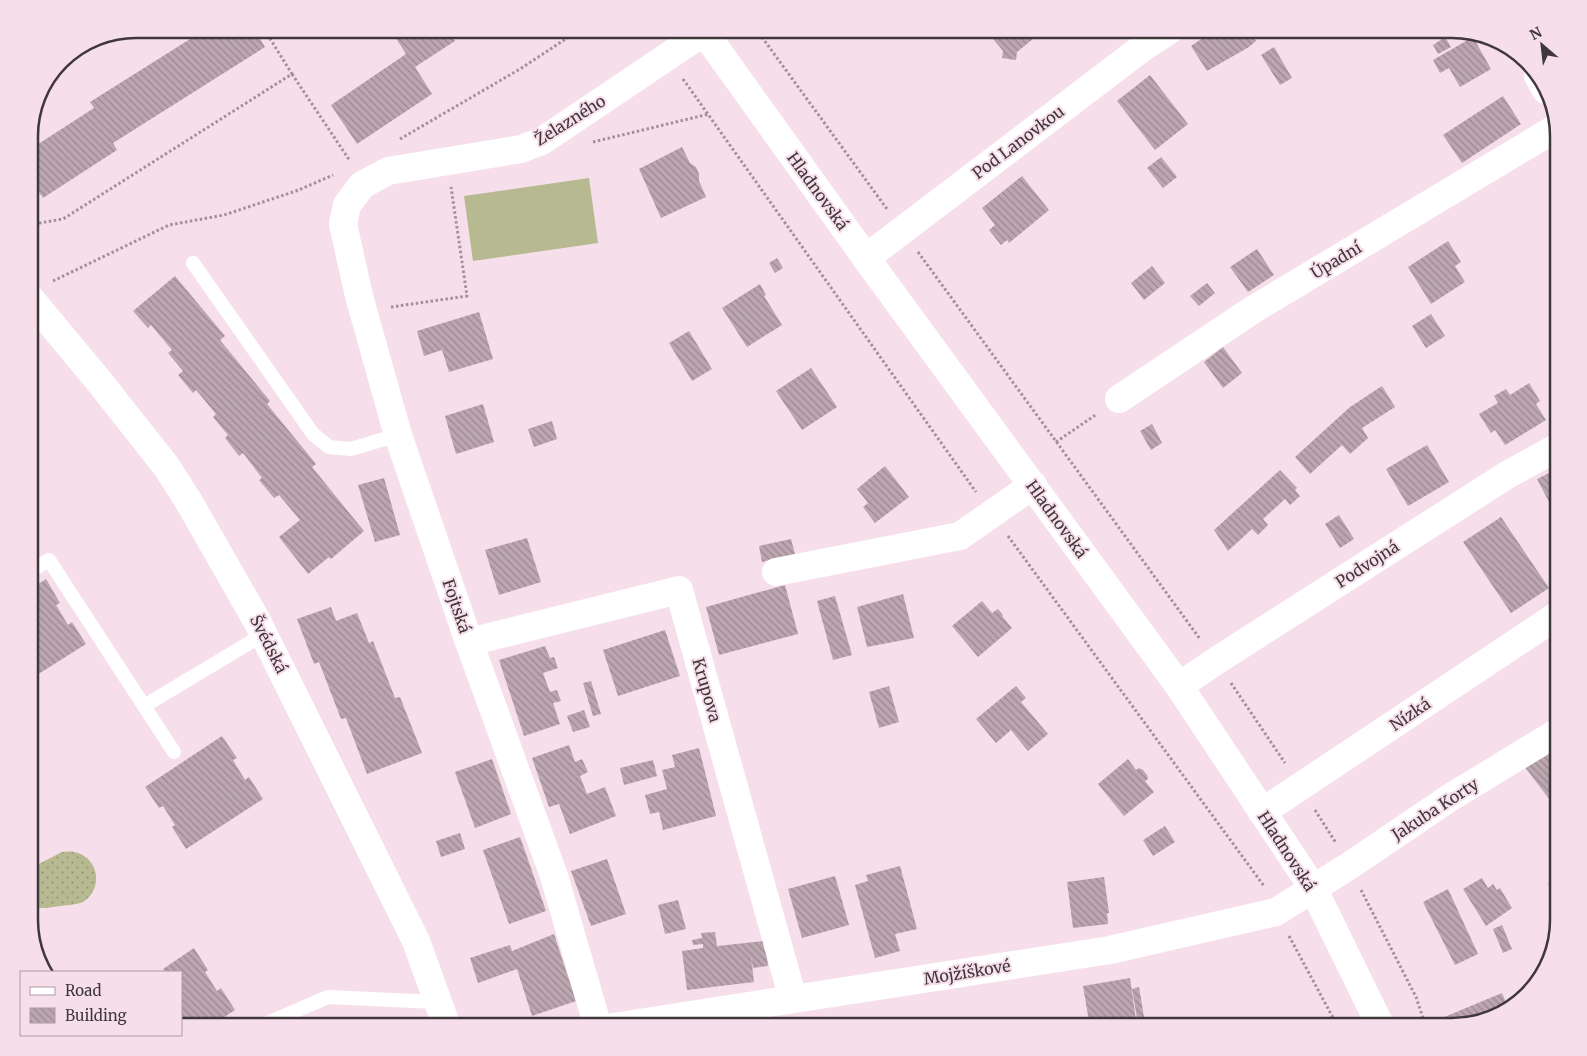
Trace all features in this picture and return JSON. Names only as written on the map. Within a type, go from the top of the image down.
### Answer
[{"type":"street","name":"Želazného","points":[[358,176],[521,149],[542,141],[691,38]]},
{"type":"street","name":"Hladnovská","points":[[709,38],[866,258],[1179,686],[1313,888],[1377,1018]]},
{"type":"street","name":"Pod Lanovkou","points":[[866,258],[1157,38]]},
{"type":"street","name":"Úpadní","points":[[1119,399],[1254,309],[1550,132]]},
{"type":"street","name":"Fojtská","points":[[358,176],[347,205],[344,224],[359,296],[398,435],[469,642],[554,876],[595,1018]]},
{"type":"street","name":"Švédská","points":[[38,309],[92,372],[166,466],[189,502],[264,634],[416,941],[443,1018]]},
{"type":"street","name":"Podvojná","points":[[1179,686],[1507,475],[1550,451]]},
{"type":"street","points":[[776,572],[960,536],[1033,486]]},
{"type":"street","name":"Krupova","points":[[469,642],[679,590],[793,999]]},
{"type":"street","name":"Nízká","points":[[1262,812],[1550,620]]},
{"type":"street","name":"Jakuba Korty","points":[[1313,888],[1451,798],[1550,737]]},
{"type":"street","name":"Mojžíškové","points":[[671,1018],[1110,950],[1276,912],[1313,888]]},
{"type":"lane","points":[[193,263],[313,434],[329,447],[351,448],[398,435]]},
{"type":"lane","points":[[38,567],[49,560],[174,752]]},
{"type":"lane","points":[[144,706],[264,634]]},
{"type":"lane","points":[[279,1018],[328,997],[437,1002]]},
{"type":"path","points":[[270,38],[358,176]]},
{"type":"path","points":[[396,142],[520,69],[567,38]]},
{"type":"path","points":[[763,38],[1216,661],[1301,786],[1349,866],[1416,997],[1423,1018]]},
{"type":"path","points":[[38,223],[63,219],[292,74]]},
{"type":"path","points":[[588,144],[709,114]]},
{"type":"path","points":[[51,282],[169,224],[224,215],[296,191],[337,174]]},
{"type":"path","points":[[388,307],[467,296],[450,184]]},
{"type":"path","points":[[1056,442],[1119,399]]},
{"type":"green space","points":[[589,178],[598,243],[473,261],[464,196]]},
{"type":"green space","points":[[62,852],[82,855],[93,865],[95,872],[95,887],[92,894],[83,902],[77,904],[38,908],[38,864]]},
{"type":"building","points":[[192,38],[260,38],[265,47],[113,143],[117,150],[43,198],[38,190],[38,144],[94,108],[90,102]]},
{"type":"building","points":[[396,38],[453,38],[455,41],[415,67],[432,94],[357,144],[331,105],[406,54]]},
{"type":"building","points":[[992,38],[1033,39],[1017,52],[1016,60],[1002,58],[1003,51]]},
{"type":"building","points":[[1203,38],[1254,38],[1256,41],[1207,71],[1191,46]]},
{"type":"building","points":[[1446,38],[1451,47],[1438,54],[1433,45]]},
{"type":"building","points":[[1469,39],[1475,41],[1491,69],[1460,87],[1449,68],[1440,73],[1433,60]]},
{"type":"building","points":[[1274,47],[1292,78],[1280,85],[1261,55]]},
{"type":"building","points":[[1150,75],[1188,124],[1155,150],[1117,101]]},
{"type":"building","points":[[1503,96],[1521,124],[1462,163],[1443,135]]},
{"type":"building","points":[[682,147],[690,163],[696,167],[699,181],[706,197],[661,218],[639,169]]},
{"type":"building","points":[[1161,157],[1177,177],[1163,188],[1147,168]]},
{"type":"building","points":[[1022,176],[1049,210],[1009,243],[1007,240],[1001,245],[989,230],[995,225],[982,208]]},
{"type":"building","points":[[1448,241],[1461,262],[1455,266],[1465,282],[1431,304],[1408,267]]},
{"type":"building","points":[[1257,249],[1274,275],[1248,292],[1230,267]]},
{"type":"building","points":[[777,258],[783,268],[775,273],[769,263]]},
{"type":"building","points":[[1152,266],[1165,283],[1144,300],[1131,283]]},
{"type":"building","points":[[175,276],[225,336],[220,340],[270,401],[267,404],[316,464],[312,467],[364,531],[331,559],[329,557],[308,574],[279,537],[300,520],[279,495],[274,498],[259,480],[262,478],[243,453],[239,456],[225,438],[228,435],[213,417],[216,414],[196,390],[193,393],[178,375],[183,371],[168,353],[172,350],[151,325],[148,328],[133,311]]},
{"type":"building","points":[[1207,283],[1215,293],[1199,306],[1190,296]]},
{"type":"building","points":[[760,284],[766,295],[764,296],[782,325],[747,347],[722,308]]},
{"type":"building","points":[[479,312],[493,359],[449,372],[442,350],[424,356],[417,331]]},
{"type":"building","points":[[1431,314],[1445,336],[1426,348],[1412,326]]},
{"type":"building","points":[[689,331],[712,369],[692,381],[669,343]]},
{"type":"building","points":[[1223,347],[1242,373],[1223,388],[1204,362]]},
{"type":"building","points":[[811,368],[837,407],[802,430],[776,391]]},
{"type":"building","points":[[1529,383],[1540,401],[1536,404],[1546,420],[1505,445],[1495,430],[1491,433],[1479,414],[1498,403],[1494,396],[1506,389],[1510,395]]},
{"type":"building","points":[[1382,386],[1395,407],[1362,428],[1368,438],[1350,454],[1342,445],[1310,474],[1295,457],[1350,407]]},
{"type":"building","points":[[483,404],[494,442],[456,454],[445,416]]},
{"type":"building","points":[[552,421],[557,439],[534,447],[528,429]]},
{"type":"building","points":[[1152,424],[1162,443],[1151,450],[1140,431]]},
{"type":"building","points":[[1427,445],[1449,482],[1408,506],[1386,469]]},
{"type":"building","points":[[885,466],[909,497],[875,523],[863,507],[868,503],[857,489]]},
{"type":"building","points":[[1280,470],[1297,488],[1295,490],[1300,496],[1290,505],[1285,499],[1263,519],[1268,525],[1258,535],[1252,529],[1228,551],[1214,530]]},
{"type":"building","points":[[1550,472],[1550,502],[1549,502],[1537,479]]},
{"type":"building","points":[[384,478],[400,535],[375,542],[358,485]]},
{"type":"building","points":[[1339,515],[1354,539],[1340,548],[1325,524]]},
{"type":"building","points":[[1501,517],[1549,588],[1511,613],[1463,542]]},
{"type":"building","points":[[527,538],[541,582],[499,595],[485,550]]},
{"type":"building","points":[[791,539],[795,554],[762,562],[759,546]]},
{"type":"building","points":[[46,579],[60,603],[56,605],[68,625],[72,622],[86,644],[38,674],[38,584]]},
{"type":"building","points":[[785,585],[798,634],[719,655],[706,607]]},
{"type":"building","points":[[903,594],[914,638],[867,647],[857,607]]},
{"type":"building","points":[[835,596],[852,655],[833,660],[817,601]]},
{"type":"building","points":[[982,601],[992,613],[998,609],[1012,628],[978,657],[952,626]]},
{"type":"building","points":[[331,607],[336,621],[357,613],[369,643],[373,641],[395,698],[400,697],[422,753],[367,774],[346,718],[341,719],[319,662],[314,664],[297,619]]},
{"type":"building","points":[[665,630],[680,676],[618,696],[603,650]]},
{"type":"building","points":[[545,646],[550,658],[554,657],[558,668],[543,673],[550,692],[557,690],[561,701],[553,703],[560,724],[524,736],[499,660]]},
{"type":"building","points":[[591,681],[601,714],[593,716],[583,683]]},
{"type":"building","points":[[889,686],[899,722],[879,728],[869,692]]},
{"type":"building","points":[[1016,686],[1026,698],[1021,702],[1048,734],[1028,751],[1011,730],[996,743],[976,719]]},
{"type":"building","points":[[584,710],[590,727],[573,732],[567,716]]},
{"type":"building","points":[[222,736],[237,758],[233,760],[245,780],[249,777],[263,799],[186,849],[172,827],[175,825],[163,806],[159,808],[145,787]]},
{"type":"building","points":[[569,745],[575,762],[582,759],[588,772],[580,776],[587,794],[605,787],[616,816],[570,834],[559,804],[549,807],[532,758]]},
{"type":"building","points":[[1550,746],[1550,800],[1524,766]]},
{"type":"building","points":[[699,748],[716,816],[663,830],[659,812],[650,814],[645,795],[667,789],[662,770],[675,767],[672,755]]},
{"type":"building","points":[[492,759],[511,814],[475,828],[455,772]]},
{"type":"building","points":[[1128,759],[1136,770],[1139,768],[1147,775],[1148,779],[1145,781],[1154,792],[1124,816],[1098,784]]},
{"type":"building","points":[[653,760],[657,776],[624,785],[620,768]]},
{"type":"building","points":[[1165,826],[1175,842],[1153,856],[1143,840]]},
{"type":"building","points":[[460,833],[465,849],[441,857],[436,841]]},
{"type":"building","points":[[520,837],[546,911],[509,924],[483,850]]},
{"type":"building","points":[[607,859],[626,914],[591,926],[571,871]]},
{"type":"building","points":[[900,866],[917,929],[895,934],[900,951],[875,958],[855,885],[868,881],[866,875]]},
{"type":"building","points":[[835,876],[849,925],[802,938],[788,889]]},
{"type":"building","points":[[1104,877],[1109,913],[1107,913],[1108,924],[1073,928],[1067,882]]},
{"type":"building","points":[[1482,878],[1488,888],[1493,884],[1497,890],[1500,888],[1512,908],[1486,926],[1463,889]]},
{"type":"building","points":[[1448,889],[1478,954],[1455,965],[1423,902]]},
{"type":"building","points":[[678,900],[686,929],[665,934],[658,905]]},
{"type":"building","points":[[1502,925],[1512,949],[1503,953],[1493,929]]},
{"type":"building","points":[[715,932],[717,946],[765,941],[768,966],[753,968],[751,956],[754,982],[687,990],[682,951],[703,948],[703,944],[693,945],[692,940],[702,938],[701,933]]},
{"type":"building","points":[[554,934],[576,1001],[532,1016],[517,969],[478,983],[470,958],[510,945],[512,951]]},
{"type":"building","points":[[194,948],[208,970],[205,972],[217,991],[221,988],[235,1010],[223,1018],[182,1018],[182,971],[164,971],[163,969]]},
{"type":"building","points":[[1130,978],[1136,1018],[1088,1018],[1083,986]]},
{"type":"building","points":[[1139,987],[1144,1017],[1137,1018],[1132,989]]},
{"type":"building","points":[[1502,993],[1506,1002],[1477,1015],[1464,1018],[1442,1018]]}]
